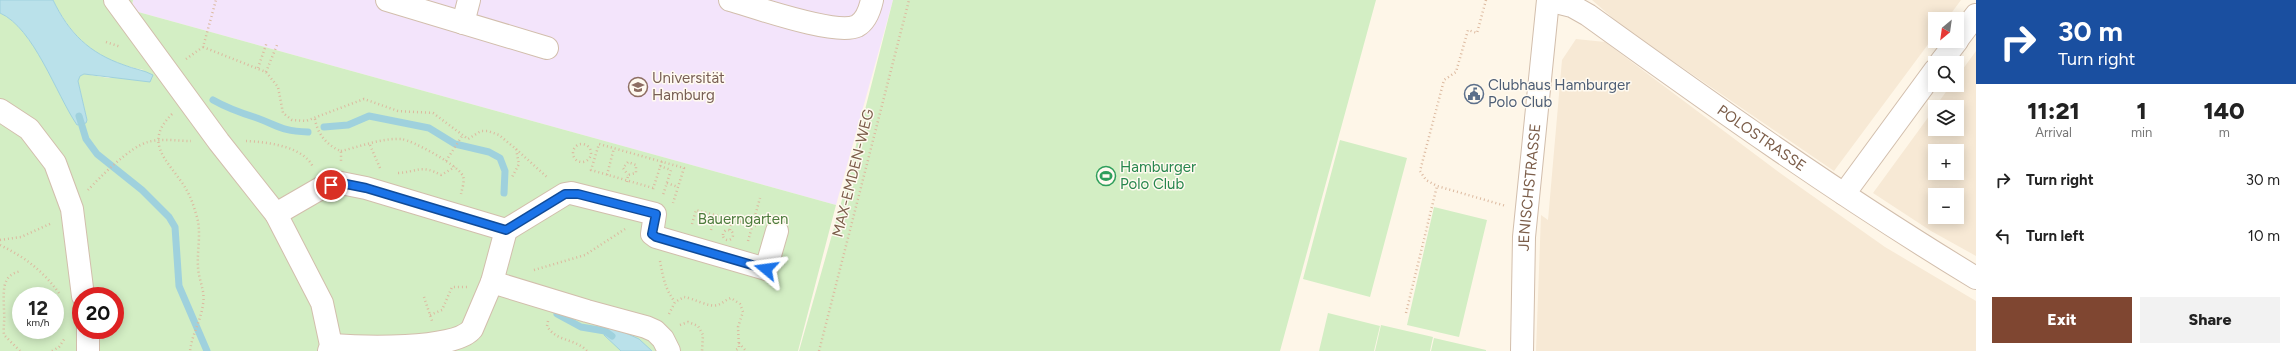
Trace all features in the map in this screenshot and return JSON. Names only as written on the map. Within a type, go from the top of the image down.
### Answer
[{"type":"street","points":[[115,0],[219,142],[276,214],[322,303],[330,348],[374,348],[423,345],[458,339],[469,333],[492,282],[506,230],[565,194],[626,196],[656,214],[652,234],[656,237],[766,269],[777,232]]},
{"type":"street","points":[[387,0],[547,48]]},
{"type":"street","points":[[463,23],[469,0]]},
{"type":"street","points":[[730,0],[826,27],[846,29],[858,25],[866,17],[872,0]]},
{"type":"street","name":"POLOSTRASSE","points":[[1548,0],[1572,6],[1588,15],[1690,89],[1897,230],[1976,278]]},
{"type":"street","name":"JENISCHSTRASSE","points":[[1522,351],[1524,237],[1548,0]]},
{"type":"street","points":[[1964,31],[1976,15]]},
{"type":"street","points":[[1945,56],[1952,48]]},
{"type":"street","points":[[1844,194],[1928,80]]},
{"type":"street","points":[[0,110],[29,129],[55,163],[72,209],[82,287]]},
{"type":"street","points":[[276,214],[321,188],[341,183],[366,188],[506,230]]},
{"type":"street","points":[[492,282],[587,312],[646,327],[655,331],[663,339],[669,351]]},
{"type":"street","points":[[88,339],[88,351]]},
{"type":"path","points":[[216,0],[203,47],[266,72],[278,87],[280,108],[284,115],[297,122],[315,119],[364,99],[398,111],[433,113],[462,136],[470,139],[481,131],[488,130],[499,135],[565,194]]},
{"type":"path","name":"MAX-EMDEN-WEG","points":[[819,351],[909,0]]},
{"type":"path","points":[[1486,0],[1477,32],[1468,30],[1456,72],[1444,80],[1420,170],[1426,180],[1437,186],[1512,208]]},
{"type":"path","points":[[258,68],[267,42]]},
{"type":"path","points":[[266,72],[277,45]]},
{"type":"path","points":[[185,94],[164,123],[157,141],[163,157],[189,195],[197,216],[197,262],[204,291],[203,304],[194,330],[190,351]]},
{"type":"path","points":[[315,119],[322,137],[330,146],[341,151],[386,141],[405,140],[455,167],[464,179],[456,214]]},
{"type":"path","points":[[446,161],[462,136]]},
{"type":"path","points":[[0,240],[21,237],[48,226],[72,209],[103,174],[140,145],[148,141],[249,141],[279,146],[306,158],[311,163],[321,188]]},
{"type":"path","points":[[578,144],[584,144],[590,148],[590,155],[585,161],[579,161],[573,157],[573,150],[578,144]]},
{"type":"path","points":[[653,188],[591,170],[599,144],[684,168],[672,207]]},
{"type":"path","points":[[370,145],[378,167],[384,170]]},
{"type":"path","points":[[605,180],[614,148]]},
{"type":"path","points":[[511,179],[519,164],[516,149]]},
{"type":"path","points":[[341,151],[341,157]]},
{"type":"path","points":[[590,155],[595,157]]},
{"type":"path","points":[[652,192],[662,161]]},
{"type":"path","points":[[626,196],[628,175],[623,168],[628,162],[632,162],[636,165],[636,173],[628,175]]},
{"type":"path","points":[[658,194],[663,196],[671,170],[660,166]]},
{"type":"path","points":[[394,173],[418,168],[430,169],[441,175],[455,167]]},
{"type":"path","points":[[626,196],[633,182]]},
{"type":"path","points":[[667,183],[678,187]]},
{"type":"path","points":[[1406,313],[1437,186]]},
{"type":"path","points":[[742,262],[760,198]]},
{"type":"path","points":[[696,210],[753,225]]},
{"type":"path","points":[[730,230],[732,220]]},
{"type":"path","points":[[549,268],[585,255],[604,242]]},
{"type":"path","points":[[0,245],[26,258],[49,279],[55,287]]},
{"type":"path","points":[[20,351],[4,335],[3,287],[11,273],[21,271]]},
{"type":"path","points":[[662,276],[668,292],[675,302],[684,297],[699,300],[712,306],[719,305],[724,300],[731,298],[740,304],[743,312],[738,327],[739,348],[734,351]]},
{"type":"path","points":[[430,315],[442,310],[452,287],[470,287]]},
{"type":"path","points":[[698,326],[703,335],[702,351]]},
{"type":"path","points":[[550,331],[561,339],[574,342],[587,351]]},
{"type":"path","points":[[739,343],[746,351]]},
{"type":"shaded area","name":"Universität Hamburg","points":[[133,0],[893,0],[836,205],[131,10]]},
{"type":"shaded area","points":[[1592,0],[1961,0],[1952,12],[1928,12],[1928,44],[1834,171],[1623,27]]},
{"type":"shaded area","points":[[1576,39],[1605,42],[1780,173],[1885,247],[1976,301],[1976,351],[1536,351],[1541,215],[1548,220],[1562,60]]},
{"type":"shaded area","points":[[1976,51],[1976,256],[1931,231],[1873,193],[1928,118],[1928,136],[1964,136],[1964,100],[1940,100],[1946,92],[1964,92],[1964,67]]},
{"type":"green space","name":"Bauerngarten","points":[[53,0],[133,0],[131,10],[836,205],[798,351],[0,351],[0,13],[12,21],[23,32],[34,47],[78,125],[87,120],[78,81],[80,76],[84,74],[109,78],[144,70],[113,61],[101,55],[79,38],[70,27]]},
{"type":"green space","name":"Hamburger Polo Club","points":[[893,0],[1376,0],[1280,351],[799,351],[843,196]]},
{"type":"green space","points":[[1340,140],[1407,158],[1370,297],[1303,279]]},
{"type":"green space","points":[[1434,207],[1487,220],[1459,337],[1407,325]]},
{"type":"green space","points":[[1328,313],[1380,326],[1374,351],[1319,351]]},
{"type":"green space","points":[[1381,325],[1433,337],[1430,351],[1375,351]]},
{"type":"green space","points":[[1434,338],[1486,350],[1486,351],[1431,351]]},
{"type":"water","points":[[0,0],[53,0],[59,12],[73,32],[90,48],[112,60],[153,75],[150,82],[84,74],[80,76],[78,81],[87,120],[86,123],[77,125],[34,47],[23,32],[12,21],[0,13]]},
{"type":"water","points":[[606,324],[639,339],[652,351],[621,351],[604,335]]},
{"type":"waterway","points":[[213,100],[234,110],[281,128],[292,131],[308,132]]},
{"type":"waterway","points":[[79,116],[86,139],[97,154],[142,190],[169,217],[175,227],[179,286],[207,351]]},
{"type":"waterway","points":[[324,127],[348,125],[369,116],[429,128],[455,144],[489,152],[500,158],[505,171],[504,193]]},
{"type":"waterway","points":[[557,314],[581,327],[605,331],[612,336]]},
{"type":"place","name":"Universität Hamburg","points":[[638,87]]},
{"type":"place","name":"Clubhaus Hamburger Polo Club","points":[[1474,94]]},
{"type":"place","name":"Hamburger Polo Club","points":[[1106,176]]},
{"type":"route","points":[[331,185],[341,183],[366,188],[506,230],[565,194],[578,194],[656,214],[653,222],[652,234],[656,237],[766,269]]}]
